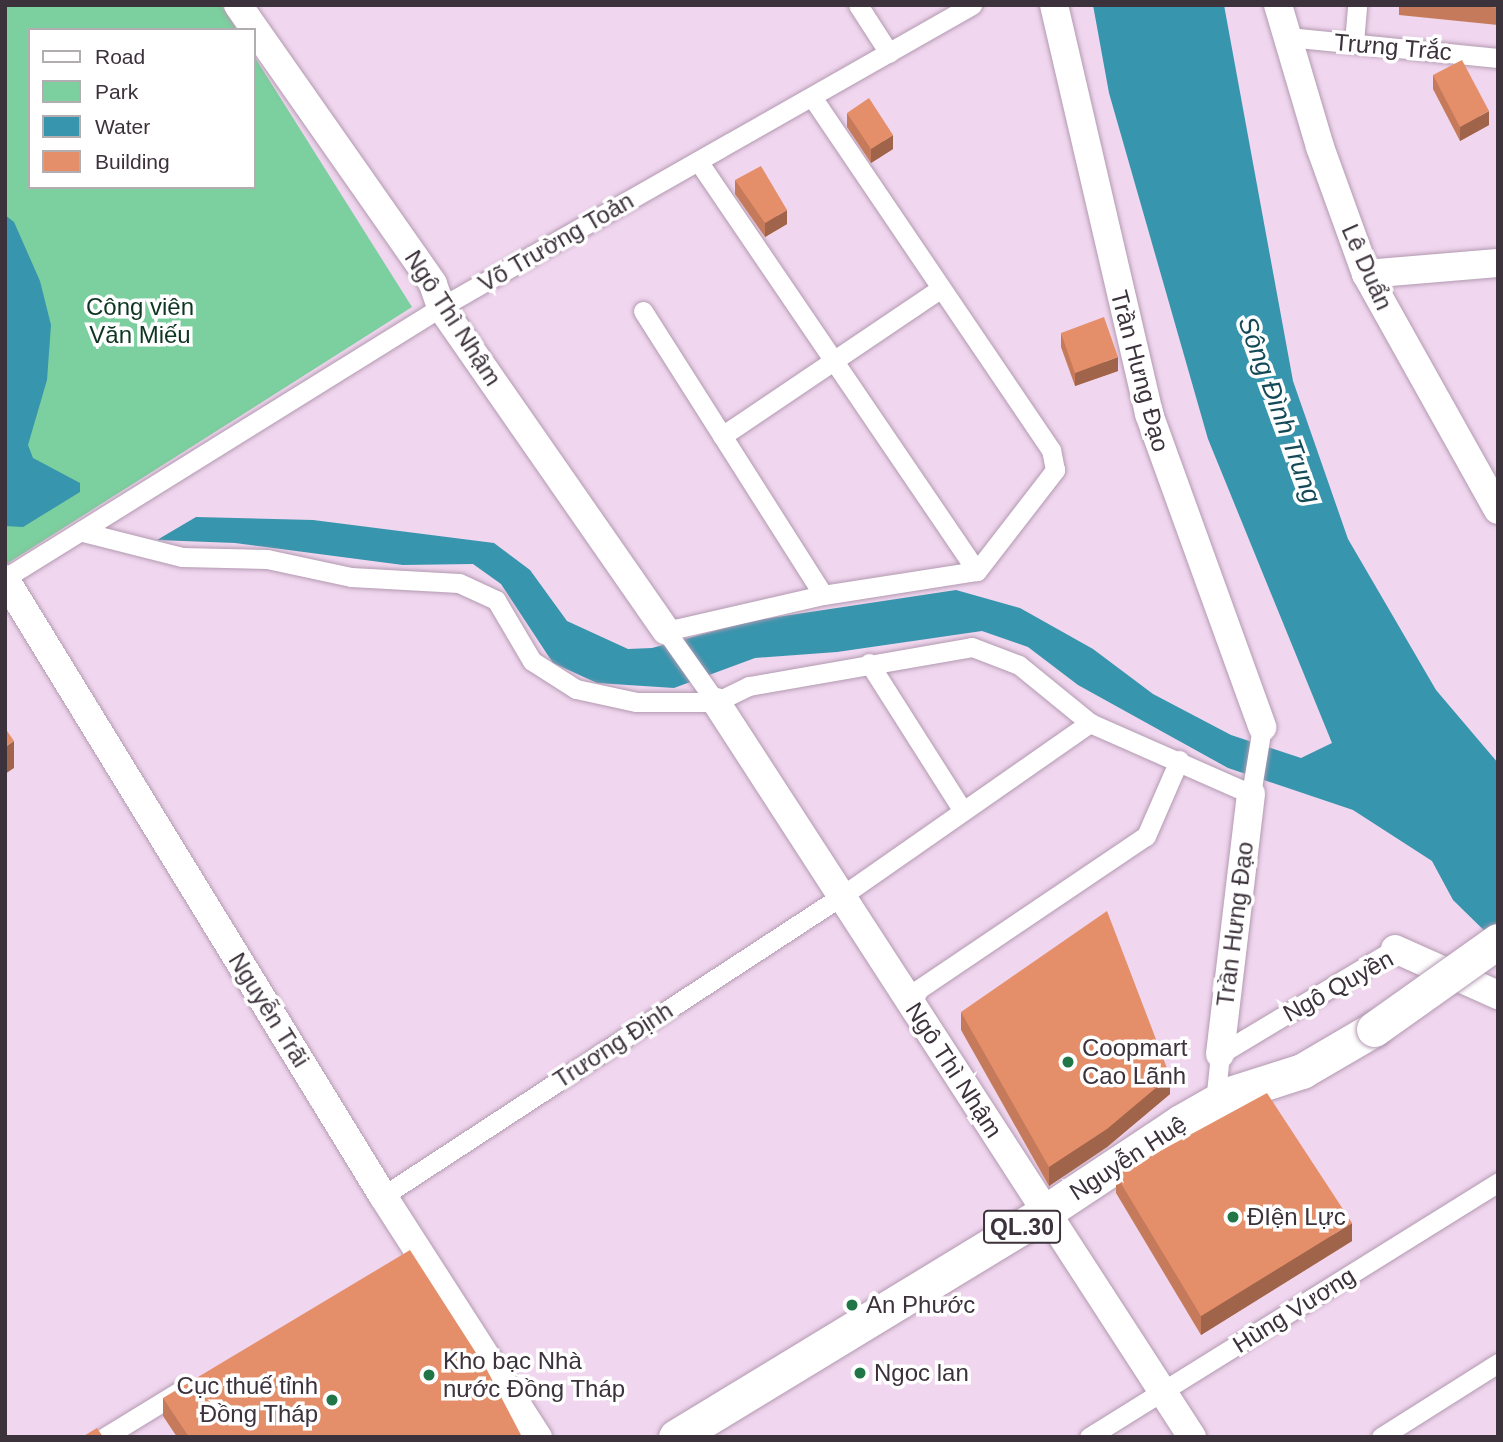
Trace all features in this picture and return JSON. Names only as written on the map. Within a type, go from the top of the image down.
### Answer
[{"type":"highway","name":"Nguyễn Huệ","points":[[676,1437],[1047,1211],[1215,1103],[1302,1071],[1374,1029],[1498,941]]},
{"type":"street","name":"Ngô Thì Nhậm","points":[[238,5],[254,28]]},
{"type":"street","points":[[858,5],[889,53]]},
{"type":"street","name":"Võ Trường Toản","points":[[5,578],[83,532],[441,307],[972,5]]},
{"type":"street","name":"Trần Hưng Đạo","points":[[1054,5],[1149,414],[1262,727]]},
{"type":"street","name":"Lê Duẩn","points":[[1278,5],[1320,147],[1366,274],[1498,510]]},
{"type":"street","points":[[1354,42],[1357,5]]},
{"type":"street","name":"Ngô Thì Nhậm","points":[[256,31],[433,284],[441,307],[666,631]]},
{"type":"street","name":"Trưng Trắc","points":[[1288,37],[1498,58]]},
{"type":"street","points":[[716,702],[666,631],[823,595],[977,571],[1055,470],[1051,450],[812,97]]},
{"type":"street","points":[[698,161],[977,571]]},
{"type":"street","points":[[1366,274],[1498,262]]},
{"type":"street","points":[[722,436],[940,289]]},
{"type":"street","points":[[643,311],[823,595]]},
{"type":"street","points":[[83,532],[182,557],[267,559],[351,577],[459,583],[496,600],[532,661],[576,689],[636,702],[716,702],[748,686],[869,663],[954,648],[993,652],[1019,665],[1090,723],[1251,794],[1262,727]]},
{"type":"street","name":"Nguyễn Trãi","points":[[5,578],[383,1196],[411,1252],[538,1437]]},
{"type":"street","points":[[869,663],[963,811]]},
{"type":"street","name":"Ngô Thì Nhậm","points":[[716,702],[1192,1437]]},
{"type":"street","name":"Trương Định","points":[[383,1196],[843,895],[1090,723]]},
{"type":"street","points":[[907,997],[1146,836],[1179,760]]},
{"type":"street","name":"Trần Hưng Đạo","points":[[1220,1054],[1251,794]]},
{"type":"street","name":"Ngô Quyền","points":[[1220,1054],[1395,949],[1498,995]]},
{"type":"street","points":[[1215,1103],[1220,1054]]},
{"type":"street","name":"Hùng Vương","points":[[1089,1437],[1498,1182]]},
{"type":"street","points":[[1381,1437],[1498,1363]]},
{"type":"street","points":[[104,1437],[207,1375]]},
{"type":"green space","name":"Công viên Văn Miếu","points":[[5,5],[221,5],[236,28],[28,28],[28,189],[256,189],[256,59],[412,307],[5,565]]},
{"type":"water","name":"Sông Đình Trung","points":[[1093,5],[1224,5],[1293,381],[1348,539],[1436,690],[1498,763],[1498,944],[1453,900],[1432,861],[1353,810],[1228,768],[1078,685],[1028,647],[982,631],[837,652],[755,658],[674,688],[597,683],[553,663],[501,584],[473,564],[403,565],[235,543],[157,540],[196,517],[313,520],[494,543],[530,570],[567,621],[628,649],[652,648],[751,621],[956,590],[1020,608],[1093,649],[1153,694],[1231,735],[1301,758],[1332,743],[1208,439],[1109,93]]},
{"type":"water","points":[[5,215],[14,222],[40,281],[51,325],[47,380],[28,445],[33,458],[80,483],[80,492],[23,527],[5,526]]},
{"type":"building","points":[[1477,5],[1498,5],[1498,8]]},
{"type":"building","points":[[1462,60],[1489,111],[1460,127],[1433,75]]},
{"type":"building","points":[[869,98],[893,135],[871,149],[847,113]]},
{"type":"building","points":[[761,166],[787,210],[765,223],[735,180]]},
{"type":"building","points":[[1104,317],[1118,357],[1075,373],[1061,333]]},
{"type":"building","points":[[5,728],[14,741],[5,747]]},
{"type":"building","name":"Coopmart Cao Lãnh","points":[[1107,911],[1170,1076],[1107,1129],[1049,1167],[961,1012]]},
{"type":"building","name":"ĐIện Lực","points":[[1267,1093],[1352,1223],[1201,1316],[1116,1175]]},
{"type":"building","points":[[410,1250],[487,1370],[522,1437],[189,1437],[163,1398]]},
{"type":"building","points":[[97,1428],[103,1437],[82,1437]]},
{"type":"place","name":"Coopmart Cao Lãnh","points":[[1068,1062]]},
{"type":"place","name":"ĐIện Lực","points":[[1233,1217]]},
{"type":"place","name":"An Phước","points":[[852,1305]]},
{"type":"place","name":"Ngoc lan","points":[[860,1373]]},
{"type":"place","name":"Kho bạc Nhà nước Đồng Tháp","points":[[429,1375]]},
{"type":"place","name":"Cục thuế tỉnh Đồng Tháp","points":[[332,1400]]}]
